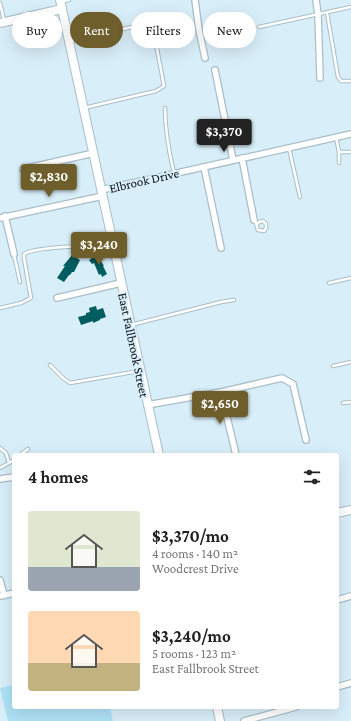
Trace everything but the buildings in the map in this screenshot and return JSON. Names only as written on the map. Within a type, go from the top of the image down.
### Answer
[{"type":"main road","points":[[2,22],[63,3]]},
{"type":"main road","name":"East Fallbrook Street","points":[[63,3],[69,41],[159,453]]},
{"type":"main road","points":[[339,513],[351,510]]},
{"type":"main road","points":[[217,709],[220,721]]},
{"type":"street","points":[[195,0],[205,58]]},
{"type":"street","points":[[316,0],[318,14],[320,78]]},
{"type":"street","points":[[216,70],[234,160]]},
{"type":"street","name":"Elbrook Drive","points":[[3,217],[102,193],[174,173],[351,134]]},
{"type":"street","points":[[23,169],[94,154]]},
{"type":"street","points":[[242,158],[256,222]]},
{"type":"street","points":[[204,167],[221,248]]},
{"type":"street","points":[[3,217],[14,254]]},
{"type":"street","points":[[56,298],[121,283]]},
{"type":"street","points":[[147,405],[221,392],[282,378],[293,384],[306,440]]},
{"type":"street","points":[[221,392],[236,453]]},
{"type":"street","points":[[0,480],[12,477]]},
{"type":"street","points":[[0,580],[2,596],[12,594]]},
{"type":"street","points":[[339,599],[351,596]]},
{"type":"street","points":[[339,686],[351,683]]},
{"type":"street","points":[[244,721],[289,709]]},
{"type":"lane","points":[[0,3],[2,22]]},
{"type":"lane","points":[[260,27],[351,8]]},
{"type":"lane","points":[[327,13],[338,77],[341,81],[351,81]]},
{"type":"lane","points":[[69,41],[141,25],[150,26],[154,33],[164,86],[156,91],[84,108]]},
{"type":"lane","points":[[165,108],[165,121],[174,173]]},
{"type":"lane","points":[[336,137],[339,152],[339,163]]},
{"type":"lane","points":[[289,147],[300,197]]},
{"type":"lane","points":[[339,152],[351,152]]},
{"type":"lane","points":[[0,308],[21,303],[31,298],[24,254],[44,249],[113,244]]},
{"type":"lane","points":[[14,254],[20,282]]},
{"type":"lane","points":[[329,283],[351,278]]},
{"type":"lane","points":[[130,325],[234,300]]},
{"type":"lane","points":[[333,366],[351,362]]},
{"type":"lane","points":[[50,365],[70,383],[140,371]]},
{"type":"lane","points":[[343,403],[351,402]]},
{"type":"lane","points":[[0,448],[6,453],[9,464]]},
{"type":"lane","points":[[23,453],[28,449]]},
{"type":"lane","points":[[0,468],[12,462]]},
{"type":"shaded area","points":[[12,685],[12,709],[110,709],[113,721],[8,721],[0,688]]}]
